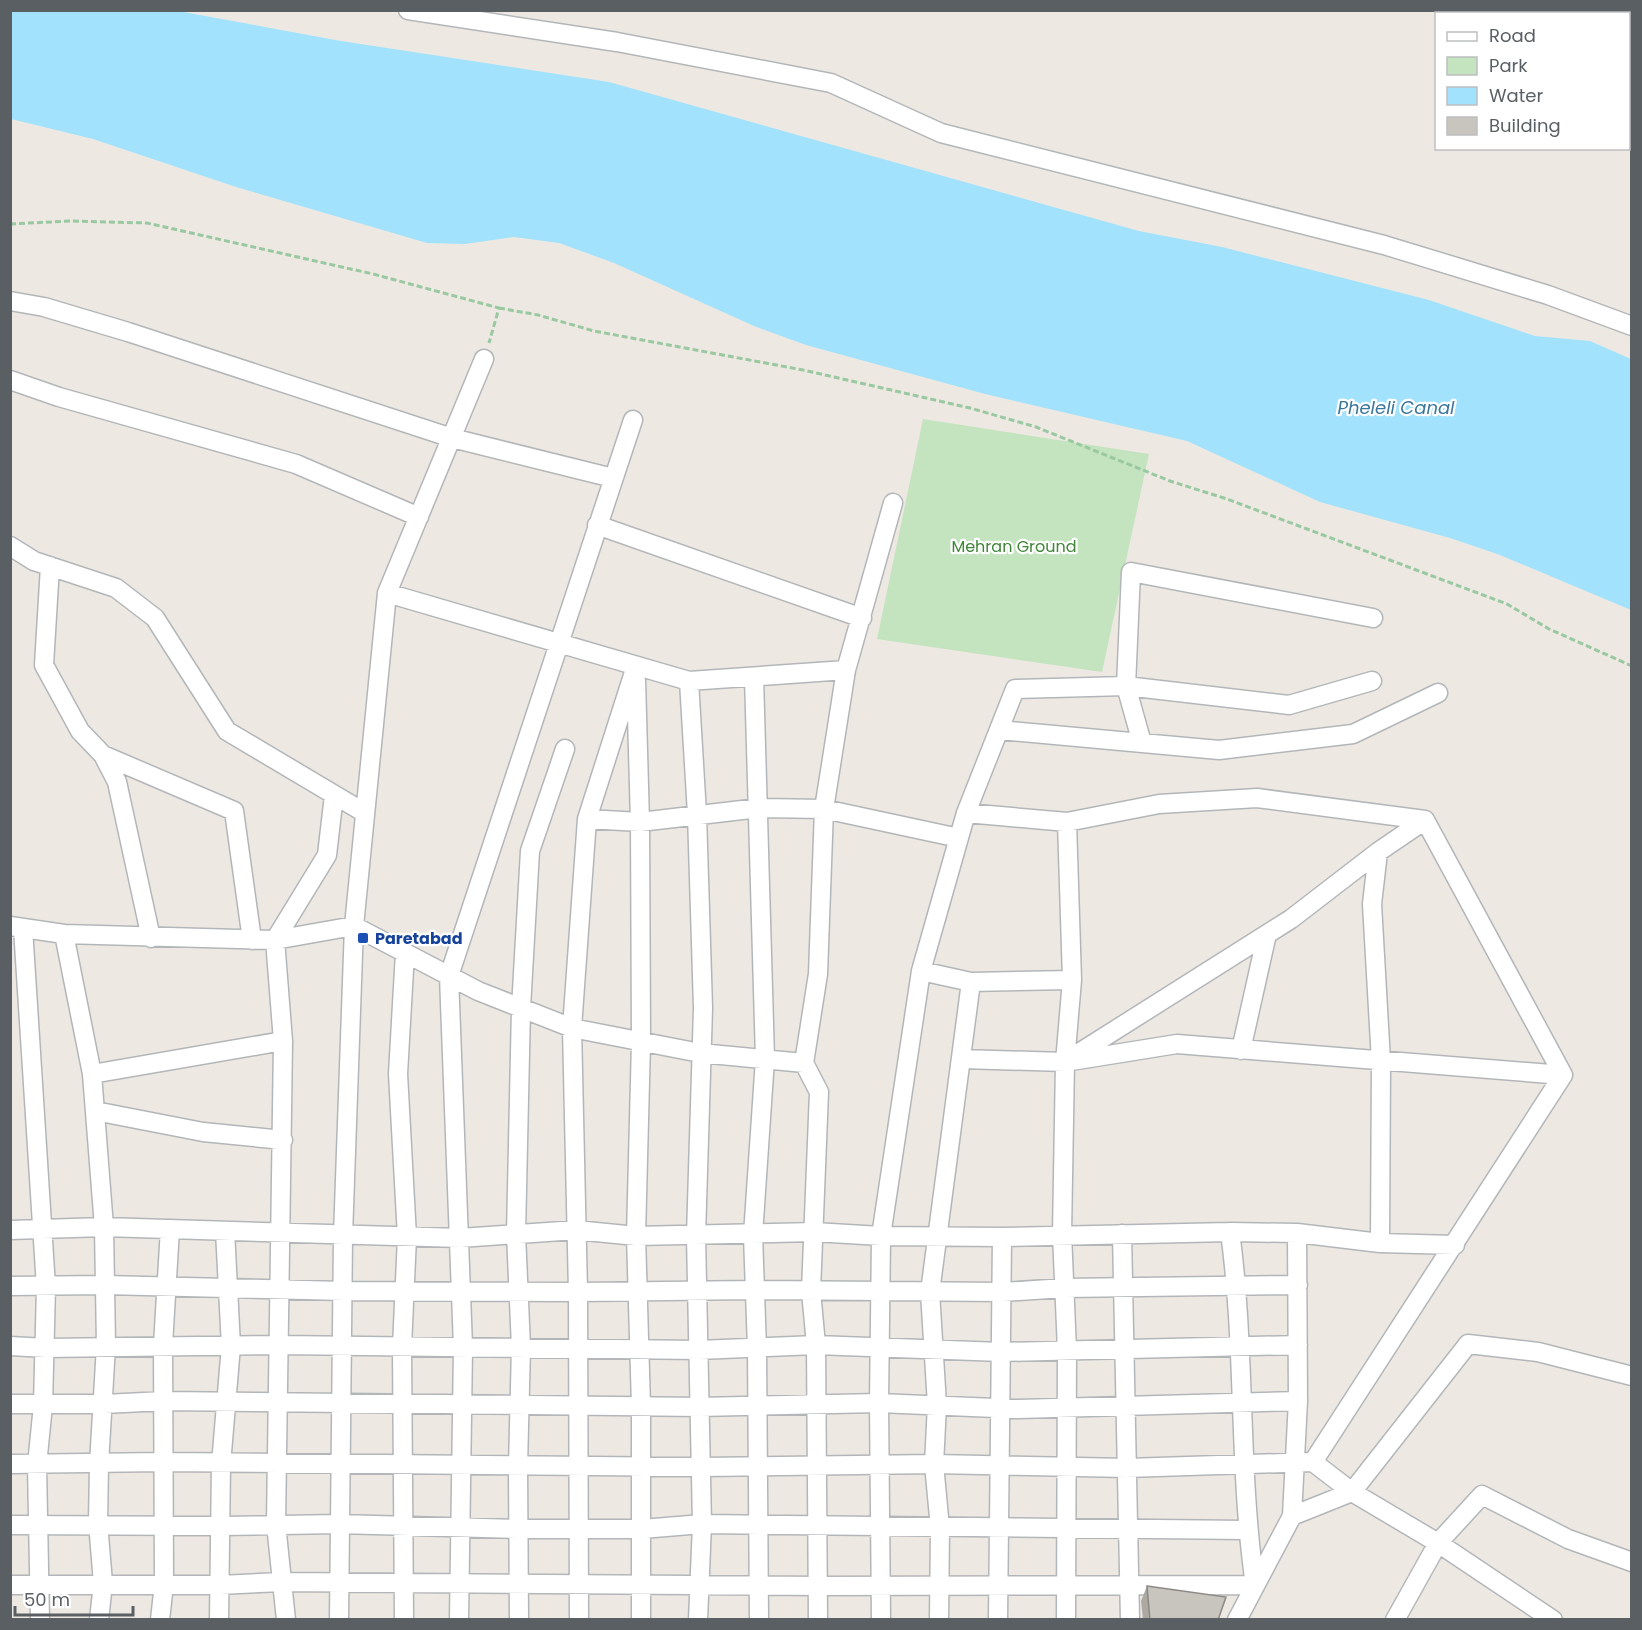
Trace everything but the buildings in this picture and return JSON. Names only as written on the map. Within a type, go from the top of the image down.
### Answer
[{"type":"street","points":[[408,10],[617,42],[831,83],[941,133],[1384,245],[1548,295],[1632,326]]},
{"type":"street","points":[[10,301],[44,307],[128,332],[452,438],[614,478]]},
{"type":"street","points":[[339,1620],[338,1524],[343,1404],[341,1346],[344,1291],[343,1236],[354,926],[387,593],[484,358]]},
{"type":"street","points":[[10,380],[59,397],[296,464],[419,517]]},
{"type":"street","points":[[459,1620],[463,1347],[449,976],[633,420]]},
{"type":"street","points":[[818,1620],[814,1405],[816,1345],[811,1291],[819,1092],[804,1064],[818,974],[824,809],[846,670],[893,503]]},
{"type":"street","points":[[597,525],[862,618]]},
{"type":"street","points":[[10,546],[34,561],[116,588],[148,612],[155,618],[226,731],[365,813]]},
{"type":"street","points":[[50,566],[44,665],[80,731],[103,755],[117,782],[151,938]]},
{"type":"street","points":[[1142,743],[1126,686],[1131,572],[1373,618]]},
{"type":"street","points":[[387,593],[558,645],[688,681],[846,670]]},
{"type":"street","points":[[579,1620],[578,1292],[572,1028],[587,819],[636,666]]},
{"type":"street","points":[[636,666],[640,822],[641,1042],[636,1236],[641,1406],[639,1466],[642,1529],[641,1620]]},
{"type":"street","points":[[754,676],[765,1059],[753,1235],[757,1349],[756,1527],[759,1620]]},
{"type":"street","points":[[688,681],[697,814],[703,1008],[696,1236],[702,1467],[702,1524],[697,1585],[698,1620]]},
{"type":"street","points":[[881,1620],[879,1292],[881,1236],[921,970],[966,813],[1015,689],[1126,686],[1289,705],[1372,681]]},
{"type":"street","points":[[999,730],[1220,750],[1353,734],[1438,693]]},
{"type":"street","points":[[519,1620],[518,1466],[521,1347],[516,1234],[521,1008],[530,851],[565,749]]},
{"type":"street","points":[[103,755],[234,811],[252,939]]},
{"type":"street","points":[[286,1620],[276,1524],[280,1403],[283,1041],[275,940],[327,855],[334,795]]},
{"type":"street","points":[[966,813],[1066,822],[1159,804],[1257,798],[1425,820]]},
{"type":"street","points":[[587,819],[640,822],[759,808],[824,809],[959,838]]},
{"type":"street","points":[[1065,1062],[1267,934],[1425,820]]},
{"type":"street","points":[[1425,820],[1563,1076]]},
{"type":"street","points":[[1066,822],[1072,980],[1065,1062],[1062,1234],[1067,1350],[1066,1620]]},
{"type":"street","points":[[1378,852],[1372,904],[1381,1061],[1380,1243]]},
{"type":"street","points":[[40,1620],[37,1465],[44,1405],[46,1287],[17,927],[64,934],[275,940],[354,926],[478,991],[572,1028],[700,1053],[804,1064]]},
{"type":"street","points":[[64,934],[92,1074],[104,1227],[106,1347],[98,1524],[103,1583],[99,1620]]},
{"type":"street","points":[[1241,1050],[1267,934]]},
{"type":"street","points":[[404,1620],[402,1347],[407,1237],[398,1074],[405,952]]},
{"type":"street","points":[[921,970],[971,982],[1072,980]]},
{"type":"street","points":[[939,1620],[940,1528],[934,1464],[937,1405],[930,1292],[971,982]]},
{"type":"street","points":[[92,1074],[283,1041]]},
{"type":"street","points":[[962,1059],[1065,1062],[1177,1044],[1563,1076]]},
{"type":"street","points":[[1305,1461],[1455,1245],[1563,1076]]},
{"type":"street","points":[[95,1111],[203,1132],[283,1140]]},
{"type":"street","points":[[10,1230],[104,1227],[460,1238],[576,1230],[636,1236],[814,1232],[881,1236],[1002,1237],[1230,1232],[1297,1233],[1380,1243],[1455,1245]]},
{"type":"street","points":[[160,1620],[164,1584],[163,1345],[170,1229]]},
{"type":"street","points":[[219,1620],[221,1464],[231,1346],[225,1231]]},
{"type":"street","points":[[1230,1232],[1238,1286],[1247,1530],[1255,1585]]},
{"type":"street","points":[[1237,1620],[1292,1516],[1305,1461],[1298,1401],[1297,1233]]},
{"type":"street","points":[[1122,1234],[1124,1406],[1130,1528],[1130,1620]]},
{"type":"street","points":[[998,1620],[1002,1466],[998,1408],[1003,1292],[1002,1237]]},
{"type":"street","points":[[10,1286],[105,1285],[344,1291],[1003,1292],[1064,1288],[1298,1285]]},
{"type":"street","points":[[1292,1516],[1352,1492],[1468,1344],[1538,1352],[1632,1376]]},
{"type":"street","points":[[10,1346],[46,1348],[280,1345],[699,1350],[816,1345],[933,1347],[1001,1352],[1298,1345]]},
{"type":"street","points":[[10,1404],[104,1404],[164,1401],[700,1407],[879,1403],[998,1408],[1298,1401]]},
{"type":"street","points":[[10,1464],[162,1462],[702,1467],[934,1464],[1127,1468],[1305,1461],[1438,1543],[1553,1620]]},
{"type":"street","points":[[1395,1620],[1438,1543],[1482,1495],[1568,1539],[1632,1562]]},
{"type":"street","points":[[10,1525],[338,1524],[518,1529],[579,1527],[642,1529],[702,1524],[756,1527],[1247,1530]]},
{"type":"street","points":[[10,1585],[39,1583],[220,1585],[282,1582],[339,1584],[459,1582],[519,1585],[579,1583],[818,1586],[1000,1584],[1130,1587],[1255,1585]]},
{"type":"path","points":[[10,224],[70,221],[147,223],[374,274],[594,331],[803,370],[970,408],[1036,428],[1160,477],[1227,499],[1507,604],[1549,629],[1632,666]]},
{"type":"path","points":[[484,358],[499,308]]},
{"type":"green space","name":"Mehran Ground","points":[[923,419],[1149,454],[1102,672],[877,639]]},
{"type":"water","name":"Pheleli Canal","points":[[11,10],[178,11],[341,41],[609,82],[1139,231],[1222,247],[1429,300],[1535,336],[1590,341],[1631,359],[1631,610],[1500,555],[1450,538],[1320,502],[1187,441],[985,394],[806,345],[754,326],[614,263],[559,243],[514,237],[465,244],[427,243],[236,187],[93,139],[11,119]]},
{"type":"place","name":"Paretabad","points":[[363,938]]}]
